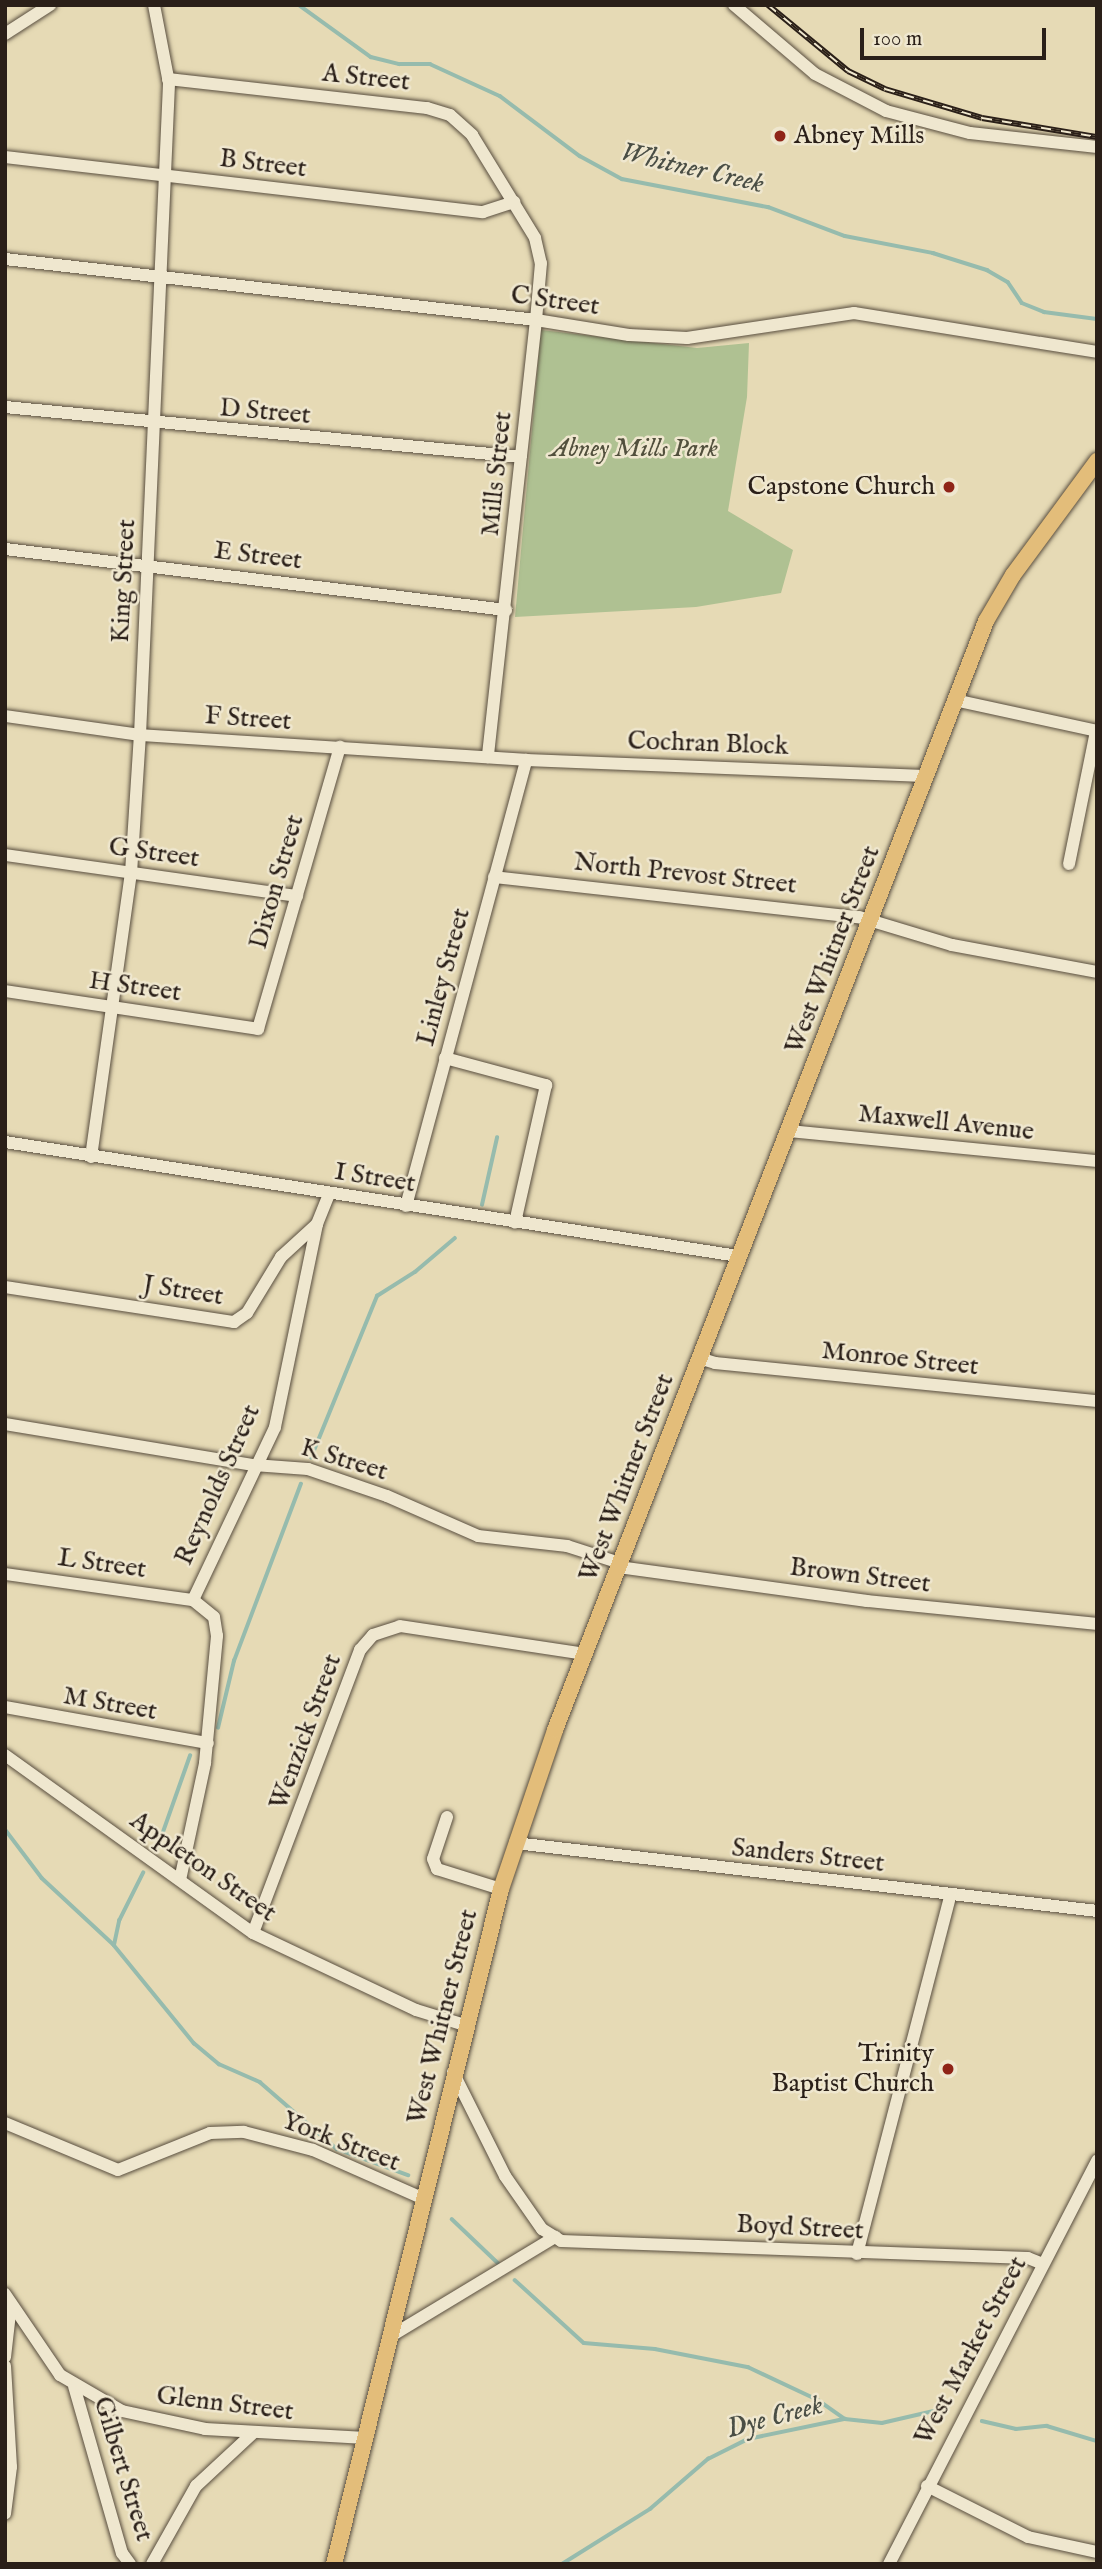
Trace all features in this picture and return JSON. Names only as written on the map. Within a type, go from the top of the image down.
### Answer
[{"type":"main road","name":"West Whitner Street","points":[[334,2564],[453,2072],[500,1889],[515,1843],[738,1256],[790,1131],[986,621],[1013,575],[1097,461]]},
{"type":"street","points":[[5,34],[50,5]]},
{"type":"street","name":"King Street","points":[[91,1157],[115,1007],[131,873],[140,735],[168,79],[154,5]]},
{"type":"street","points":[[734,5],[815,74],[886,111],[970,133],[1097,147]]},
{"type":"street","name":"A Street","points":[[168,79],[437,110],[472,135],[514,202]]},
{"type":"street","name":"B Street","points":[[5,158],[483,212],[514,202]]},
{"type":"street","name":"Mills Street","points":[[488,757],[536,320],[540,249],[514,202]]},
{"type":"street","name":"C Street","points":[[5,259],[536,320],[629,335],[688,338],[854,313],[1097,352]]},
{"type":"street","name":"D Street","points":[[5,407],[155,425],[521,457]]},
{"type":"street","name":"E Street","points":[[5,549],[506,610]]},
{"type":"street","points":[[954,700],[1096,731],[1069,864]]},
{"type":"street","name":"F Street","points":[[5,716],[140,735],[488,757]]},
{"type":"street","name":"Dixon Street","points":[[258,1029],[340,747]]},
{"type":"street","name":"Cochran Block","points":[[488,757],[925,776]]},
{"type":"street","name":"Linley Street","points":[[406,1206],[526,760]]},
{"type":"street","name":"G Street","points":[[5,855],[297,896]]},
{"type":"street","name":"North Prevost Street","points":[[495,877],[870,920],[953,945],[1097,971]]},
{"type":"street","name":"H Street","points":[[5,991],[258,1029]]},
{"type":"street","points":[[445,1058],[546,1085],[515,1223]]},
{"type":"street","name":"Maxwell Avenue","points":[[790,1131],[1097,1161]]},
{"type":"street","name":"I Street","points":[[5,1142],[738,1256]]},
{"type":"street","name":"J Street","points":[[5,1287],[234,1322],[247,1312],[281,1257],[317,1224],[329,1194]]},
{"type":"street","name":"Reynolds Street","points":[[180,1880],[208,1743],[217,1636],[214,1617],[193,1600],[254,1465],[275,1427],[317,1224]]},
{"type":"street","name":"Monroe Street","points":[[699,1358],[715,1363],[1097,1401]]},
{"type":"street","name":"K Street","points":[[5,1424],[254,1465],[308,1469],[387,1496],[478,1536],[568,1546],[620,1565]]},
{"type":"street","name":"Brown Street","points":[[620,1565],[867,1601],[1097,1625]]},
{"type":"street","name":"L Street","points":[[5,1574],[193,1600]]},
{"type":"street","name":"Wenzick Street","points":[[253,1933],[360,1650],[373,1635],[400,1626],[586,1654]]},
{"type":"street","name":"M Street","points":[[5,1707],[208,1743]]},
{"type":"street","name":"Appleton Street","points":[[5,1755],[180,1880],[220,1913],[253,1933],[405,2005],[465,2025]]},
{"type":"street","points":[[447,1817],[433,1859],[437,1869],[500,1889]]},
{"type":"street","name":"Sanders Street","points":[[515,1843],[1097,1911]]},
{"type":"street","points":[[857,2254],[951,1894]]},
{"type":"street","points":[[391,2336],[555,2237],[542,2229],[505,2176],[453,2072]]},
{"type":"street","name":"York Street","points":[[5,2123],[118,2170],[210,2133],[244,2132],[313,2150],[424,2199]]},
{"type":"street","name":"West Market Street","points":[[889,2564],[1097,2161]]},
{"type":"street","name":"Boyd Street","points":[[555,2237],[857,2254],[1028,2258],[1043,2264]]},
{"type":"street","points":[[5,2357],[7,2301]]},
{"type":"street","name":"Glenn Street","points":[[7,2301],[60,2375],[74,2386],[122,2411],[158,2421],[253,2433],[366,2438]]},
{"type":"street","points":[[5,2366],[11,2467],[5,2514]]},
{"type":"street","name":"Gilbert Street","points":[[74,2386],[122,2553],[130,2564]]},
{"type":"street","name":"Gilbert Street","points":[[152,2564],[196,2486],[253,2433]]},
{"type":"street","points":[[927,2486],[1028,2537],[1097,2552]]},
{"type":"green space","name":"Abney Mills Park","points":[[541,330],[697,348],[749,343],[747,397],[728,511],[793,550],[781,593],[696,607],[515,617]]},
{"type":"waterway","name":"Whitner Creek","points":[[299,5],[371,57],[399,64],[430,64],[500,96],[580,156],[622,179],[768,207],[845,236],[933,253],[987,270],[1008,282],[1022,303],[1044,312],[1097,319]]},
{"type":"waterway","points":[[482,1205],[497,1138]]},
{"type":"waterway","points":[[311,1458],[377,1296],[415,1272],[455,1238]]},
{"type":"waterway","points":[[218,1728],[234,1661],[301,1484]]},
{"type":"waterway","points":[[157,1849],[190,1756]]},
{"type":"waterway","points":[[5,1829],[42,1878],[114,1945],[194,2043],[219,2064],[260,2082],[337,2149],[408,2175]]},
{"type":"waterway","points":[[114,1945],[119,1921],[143,1873]]},
{"type":"waterway","points":[[452,2219],[498,2263]]},
{"type":"waterway","points":[[515,2280],[584,2343],[655,2349],[748,2367],[818,2400],[844,2418]]},
{"type":"waterway","name":"Dye Creek","points":[[562,2564],[650,2509],[708,2459],[748,2439],[845,2419],[882,2423],[947,2408]]},
{"type":"waterway","name":"Dye Creek","points":[[982,2421],[1016,2429],[1047,2426],[1097,2441]]},
{"type":"railway","points":[[768,5],[848,71],[885,89],[982,118],[1097,137]]},
{"type":"place","name":"Abney Mills","points":[[780,136]]},
{"type":"place","name":"Capstone Church","points":[[949,487]]},
{"type":"place","name":"Trinity Baptist Church","points":[[948,2069]]}]
